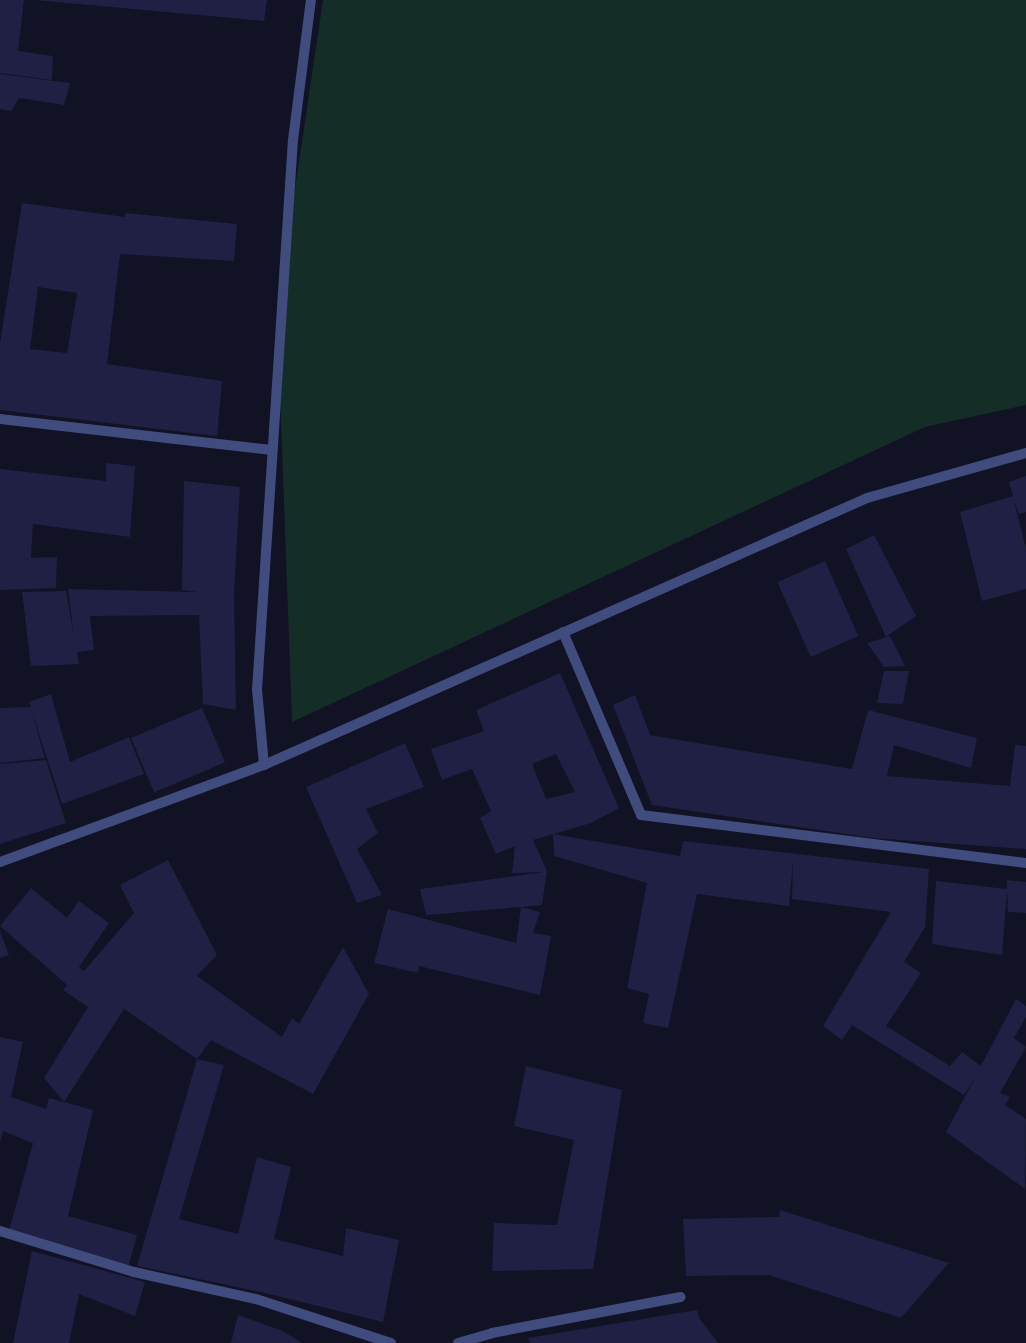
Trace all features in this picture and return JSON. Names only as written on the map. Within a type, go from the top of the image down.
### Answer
[{"type":"street","points":[[264,765],[257,690],[293,140],[310,0]]},
{"type":"street","points":[[0,419],[272,450]]},
{"type":"street","points":[[0,862],[264,765],[868,498],[1026,454]]},
{"type":"street","points":[[563,632],[641,815],[1026,863]]},
{"type":"street","points":[[0,1231],[134,1272],[256,1299],[391,1343]]},
{"type":"street","points":[[458,1343],[492,1333],[681,1297]]},
{"type":"street","points":[[492,1333],[500,1343]]},
{"type":"green space","points":[[323,0],[1026,0],[1026,405],[925,427],[292,722],[277,310]]},
{"type":"building","points":[[0,0],[24,0],[18,51],[53,56],[52,80],[0,73]]},
{"type":"building","points":[[35,0],[267,0],[264,21]]},
{"type":"building","points":[[0,74],[70,83],[64,105],[19,98],[11,111],[0,109]]},
{"type":"building","points":[[22,203],[125,217],[125,213],[237,224],[234,261],[120,254],[107,364],[222,381],[217,436],[0,410],[0,343]],"holes":[[[38,287],[77,293],[67,353],[30,349]]]},
{"type":"building","points":[[106,463],[135,466],[130,537],[33,524],[31,558],[57,557],[56,588],[0,590],[0,469],[106,481]]},
{"type":"building","points":[[1026,476],[1026,512],[1019,514],[1014,501],[1026,549],[1026,589],[982,601],[960,512],[1013,496],[1009,482]]},
{"type":"building","points":[[184,481],[240,487],[234,593],[236,710],[203,704],[199,615],[90,616],[94,650],[77,652],[79,664],[31,666],[22,592],[66,591],[74,636],[68,589],[198,592],[182,590]]},
{"type":"building","points":[[874,535],[916,616],[886,637],[846,549]]},
{"type":"building","points":[[825,561],[858,636],[811,657],[777,582]]},
{"type":"building","points":[[890,636],[905,666],[884,667],[867,643]]},
{"type":"building","points":[[884,671],[909,671],[903,704],[877,703]]},
{"type":"building","points":[[560,673],[619,808],[591,823],[533,840],[547,871],[542,905],[426,915],[420,889],[544,872],[512,873],[515,846],[496,854],[480,818],[491,811],[472,769],[442,780],[431,749],[484,731],[476,710]],"holes":[[[556,754],[575,792],[546,799],[532,764]]]},
{"type":"building","points":[[51,694],[70,762],[129,737],[144,774],[62,804],[31,709],[45,758],[0,763],[0,708],[31,707],[29,702]]},
{"type":"building","points":[[635,695],[650,735],[852,769],[868,710],[977,738],[971,768],[894,745],[887,776],[1010,786],[1015,745],[1026,746],[1026,849],[873,838],[652,805],[613,705]]},
{"type":"building","points":[[202,708],[225,762],[154,792],[131,738]]},
{"type":"building","points":[[405,743],[424,787],[366,809],[378,833],[357,849],[382,895],[357,903],[306,787]]},
{"type":"building","points":[[46,760],[66,823],[0,844],[0,764]]},
{"type":"building","points":[[553,834],[680,856],[683,841],[929,869],[925,927],[904,962],[921,973],[886,1026],[950,1066],[962,1052],[981,1066],[1016,999],[1026,1006],[1026,1017],[1014,1038],[1026,1047],[1000,1093],[1010,1097],[1005,1105],[1026,1119],[1025,1189],[946,1132],[976,1076],[964,1095],[852,1025],[842,1040],[823,1026],[891,912],[792,899],[793,861],[789,906],[697,894],[668,1028],[643,1023],[649,994],[627,988],[647,883],[554,856]]},
{"type":"building","points":[[168,860],[217,955],[197,976],[282,1037],[292,1018],[299,1024],[343,947],[369,994],[313,1094],[211,1040],[197,1059],[124,1009],[64,1102],[44,1078],[88,1007],[63,990],[67,985],[0,926],[31,888],[67,918],[79,901],[109,923],[79,967],[84,971],[134,913],[120,885]]},
{"type":"building","points":[[1007,880],[1026,882],[1026,913],[1008,912],[1007,891],[1002,955],[932,944],[936,881],[1007,889]]},
{"type":"building","points":[[521,907],[540,912],[533,933],[551,936],[540,995],[419,966],[418,973],[374,963],[388,909],[516,943]]},
{"type":"building","points":[[0,931],[9,955],[0,958]]},
{"type":"building","points":[[0,1037],[23,1042],[11,1097],[46,1109],[49,1098],[93,1110],[68,1216],[137,1235],[128,1268],[9,1231],[33,1143],[3,1131],[0,1142]]},
{"type":"building","points":[[197,1059],[224,1065],[179,1219],[238,1234],[257,1157],[291,1167],[274,1239],[343,1256],[346,1228],[399,1240],[383,1322],[261,1292],[137,1266]]},
{"type":"building","points":[[526,1066],[622,1090],[593,1269],[492,1271],[494,1223],[557,1225],[574,1140],[514,1126]]},
{"type":"building","points":[[780,1210],[949,1263],[901,1318],[769,1275],[686,1276],[683,1219],[779,1217]]},
{"type":"building","points":[[32,1251],[145,1282],[135,1316],[79,1294],[69,1343],[13,1343]]},
{"type":"building","points":[[697,1310],[699,1318],[718,1343],[530,1343],[528,1338]]},
{"type":"building","points":[[238,1315],[283,1331],[302,1343],[231,1343]]}]
